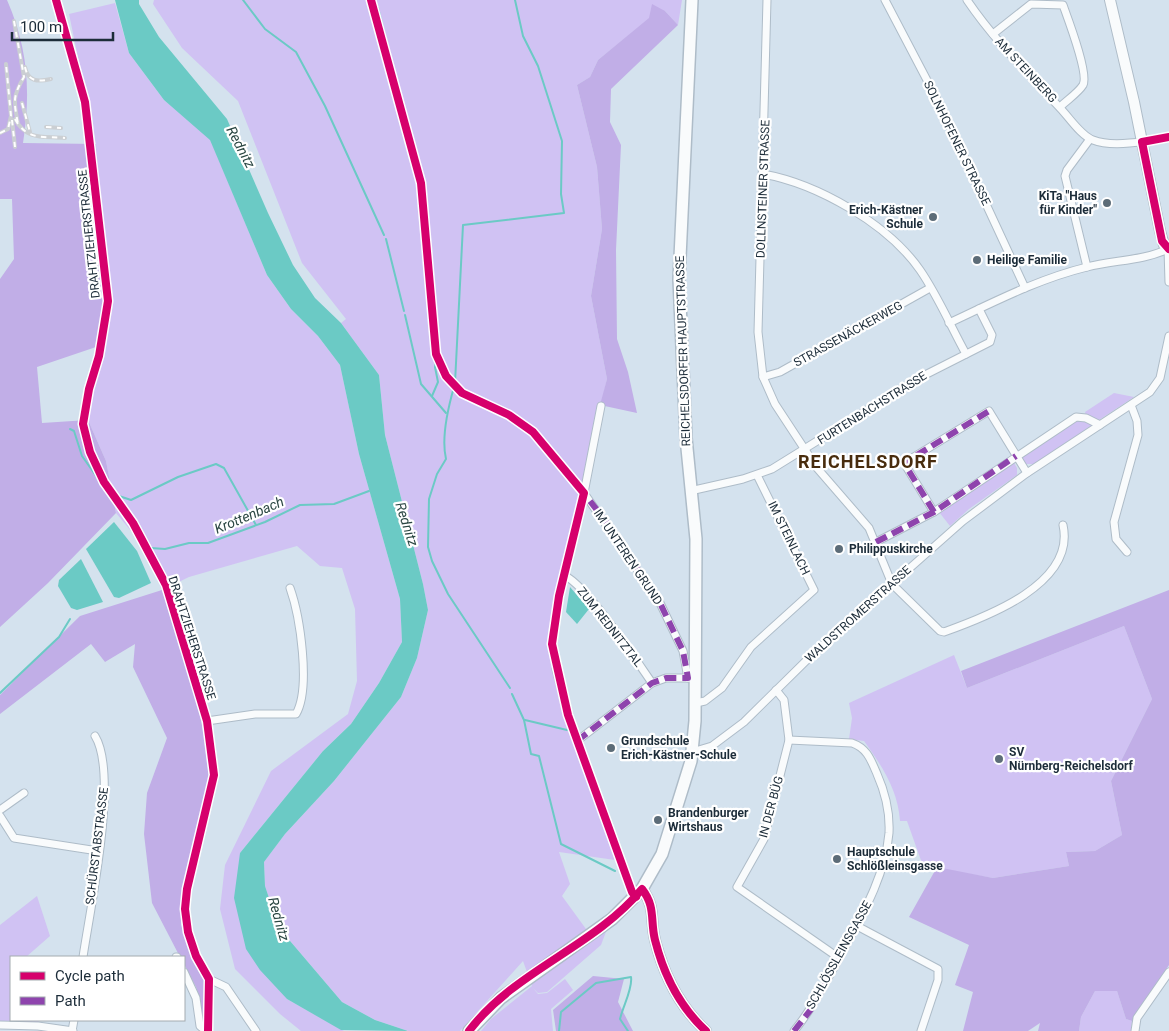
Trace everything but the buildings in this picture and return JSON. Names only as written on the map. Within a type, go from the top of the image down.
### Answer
[{"type":"main road","name":"REICHELSDORFER HAUPTSTRASSE","points":[[469,1031],[494,1004],[612,919],[639,893],[662,854],[684,786],[692,752],[696,703],[692,678],[696,547],[682,383],[679,270],[692,0]]},
{"type":"street","name":"DRAHTZIEHERSTRASSE","points":[[56,0],[85,102],[108,301],[99,356],[89,389],[83,424],[90,452],[104,482],[133,522],[166,585],[207,722],[214,775],[184,909],[188,932],[196,956],[209,980],[207,1031]]},
{"type":"street","name":"DOLLNSTEINER STRASSE","points":[[767,0],[758,332],[763,377],[775,404],[817,468],[869,528],[892,584]]},
{"type":"street","name":"SOLNHOFENER STRASSE","points":[[885,0],[940,105],[1025,288]]},
{"type":"street","name":"AM STEINBERG","points":[[968,0],[992,34],[1090,139]]},
{"type":"street","points":[[1110,0],[1162,241],[1169,249],[1169,282]]},
{"type":"street","name":"AM STEINBERG","points":[[992,34],[1031,4],[1063,5],[1080,55],[1084,80],[1083,86],[1060,107]]},
{"type":"street","points":[[1087,267],[1065,176],[1067,170],[1090,139],[1107,143],[1142,142],[1169,137]]},
{"type":"street","points":[[763,174],[798,183],[823,193],[870,223],[905,253],[920,270],[966,354]]},
{"type":"street","points":[[949,323],[1025,288],[1087,267],[1150,256],[1169,249]]},
{"type":"street","name":"STRASSENÄCKERWEG","points":[[763,377],[780,372],[930,288]]},
{"type":"street","name":"FURTENBACHSTRASSE","points":[[690,491],[757,475],[805,450],[912,383],[990,342],[992,335],[979,309]]},
{"type":"street","name":"WALDSTROMERSTRASSE","points":[[692,752],[712,746],[744,722],[815,652],[963,521],[1027,474],[1150,392],[1160,378],[1169,336]]},
{"type":"street","points":[[1160,378],[1169,376]]},
{"type":"street","points":[[1127,552],[1116,539],[1114,522],[1138,435],[1137,421],[1131,405]]},
{"type":"street","name":"IM UNTEREN GRUND","points":[[601,406],[584,493],[660,603],[683,651],[692,678]]},
{"type":"street","points":[[934,512],[904,463],[989,411],[1027,474]]},
{"type":"street","points":[[876,542],[934,512],[1076,417],[1086,418],[1100,425]]},
{"type":"street","name":"IM STEINLACH","points":[[696,703],[705,701],[722,688],[751,646],[781,617],[814,590],[757,475]]},
{"type":"street","points":[[892,584],[935,628],[944,632],[981,619],[1017,600],[1036,586],[1050,571],[1059,556],[1064,540],[1063,525]]},
{"type":"street","name":"ZUM REDNITZTAL","points":[[564,575],[572,579],[597,608],[652,683]]},
{"type":"street","points":[[207,722],[255,714],[296,714],[300,707],[304,674],[302,644],[290,588]]},
{"type":"street","points":[[556,669],[568,716],[577,741],[652,683],[666,678],[692,678]]},
{"type":"street","name":"IN DER BÜG","points":[[776,690],[784,700],[789,740],[764,839],[737,888],[839,958]]},
{"type":"street","name":"SCHÜRSTABSTRASSE","points":[[83,956],[105,793],[102,747],[95,736]]},
{"type":"street","name":"SCHLÖSSLEINSGASSE","points":[[789,740],[860,746],[867,753],[880,780],[886,799],[889,833],[873,892],[857,926],[812,1008],[794,1031]]},
{"type":"street","points":[[0,810],[24,793]]},
{"type":"street","points":[[0,816],[14,838],[98,850]]},
{"type":"street","points":[[610,831],[632,892],[639,893],[651,903],[655,940],[671,988],[690,1014],[706,1031]]},
{"type":"street","points":[[857,926],[938,969],[938,980],[921,1031]]},
{"type":"street","points":[[1135,1031],[1137,1018],[1169,972]]},
{"type":"street","name":"DRAHTZIEHERSTRASSE","points":[[185,974],[196,998],[200,1026],[207,1031]]},
{"type":"street","points":[[209,980],[226,986],[256,1031]]},
{"type":"street","points":[[0,1025],[38,1026],[73,1031]]},
{"type":"shaded area","points":[[0,0],[7,0],[14,18],[26,70],[27,106],[23,143],[96,144],[110,301],[96,347],[37,367],[42,423],[88,420],[106,461],[116,513],[48,583],[0,627],[0,279],[14,259],[12,199],[0,199]]},
{"type":"shaded area","points":[[154,0],[682,0],[678,25],[665,11],[650,18],[598,60],[590,77],[577,85],[597,167],[602,229],[591,296],[607,379],[551,629],[554,669],[615,860],[559,852],[570,884],[562,896],[586,929],[607,929],[601,945],[547,992],[538,993],[533,988],[538,994],[547,993],[565,979],[573,990],[551,1009],[553,1031],[481,1031],[491,1019],[532,986],[523,961],[460,1031],[408,1031],[375,1020],[342,1002],[279,928],[265,886],[264,862],[285,834],[334,781],[401,697],[417,658],[428,610],[385,435],[379,375],[341,323],[346,319],[302,263],[238,101],[182,48],[153,4]]},
{"type":"shaded area","points":[[115,3],[129,53],[164,100],[210,139],[267,275],[291,309],[318,336],[340,365],[359,454],[400,599],[402,642],[379,683],[351,724],[323,751],[240,853],[287,999],[344,1031],[301,1031],[280,1014],[235,969],[220,909],[225,865],[271,771],[348,714],[357,681],[355,609],[342,568],[320,566],[297,546],[189,577],[162,590],[141,543],[116,513],[106,461],[88,420],[110,301],[96,144],[69,14]]},
{"type":"shaded area","points":[[652,4],[665,11],[678,25],[611,89],[610,122],[621,145],[616,250],[617,339],[628,372],[637,413],[600,405],[607,379],[591,296],[602,229],[597,167],[577,85],[590,77],[598,60],[649,18]]},
{"type":"shaded area","points":[[1114,393],[1134,397],[1099,420],[1086,416],[1085,412]]},
{"type":"shaded area","points":[[1080,419],[1094,424],[1034,464],[1026,464],[1021,456],[1071,422]]},
{"type":"shaded area","points":[[1013,461],[1017,468],[1017,475],[969,509],[950,526],[939,512]]},
{"type":"shaded area","points":[[162,590],[195,690],[204,735],[209,776],[182,895],[181,924],[191,955],[206,980],[206,1019],[203,1019],[196,987],[185,966],[185,956],[179,956],[152,903],[144,834],[147,793],[167,738],[133,667],[135,644],[105,662],[91,644],[0,714],[0,695],[80,616]]},
{"type":"shaded area","points":[[1169,590],[1169,965],[1132,1021],[1126,1019],[1117,991],[1095,991],[1081,1017],[1079,1031],[1038,1031],[1040,1023],[1028,1031],[963,1031],[973,992],[955,985],[969,945],[909,917],[937,867],[993,878],[1069,866],[1066,852],[1095,851],[1122,835],[1111,781],[1152,699],[1124,626],[967,688],[961,671]]},
{"type":"shaded area","name":"SV Nürnberg-Reichelsdorf","points":[[1124,626],[1152,699],[1111,781],[1122,835],[1095,851],[1066,852],[1069,866],[993,878],[923,866],[907,821],[900,821],[896,799],[883,769],[864,741],[849,739],[852,718],[849,703],[954,655],[967,688]]},
{"type":"shaded area","points":[[37,896],[50,936],[27,956],[10,956],[10,1021],[39,1021],[38,1025],[0,1023],[0,925]]},
{"type":"shaded area","points":[[593,976],[624,979],[618,1002],[633,1031],[556,1031],[553,1010]]},
{"type":"shaded area","points":[[1095,991],[1117,991],[1126,1019],[1132,1021],[1131,1031],[1079,1031],[1081,1017]]},
{"type":"water","name":"Rednitz","points":[[115,0],[139,0],[139,4],[159,37],[227,119],[293,265],[315,298],[341,323],[379,375],[385,435],[428,610],[417,658],[401,697],[334,781],[285,834],[264,862],[265,886],[279,928],[342,1002],[375,1020],[408,1031],[341,1030],[287,999],[260,970],[246,949],[234,898],[240,853],[323,751],[351,724],[379,683],[402,642],[400,599],[359,454],[340,365],[318,336],[291,309],[267,275],[210,140],[164,100],[129,53]]},
{"type":"water","points":[[114,522],[137,551],[151,583],[119,598],[114,597],[86,549]]},
{"type":"water","points":[[81,559],[103,602],[77,610],[71,608],[58,586],[59,580]]},
{"type":"water","points":[[570,587],[589,609],[577,624],[566,612]]},
{"type":"waterway","points":[[243,0],[265,29],[296,52],[325,106],[384,235]]},
{"type":"waterway","points":[[455,383],[463,225],[564,213],[561,194],[562,141],[538,66],[523,36],[515,0]]},
{"type":"waterway","points":[[378,8],[402,101]]},
{"type":"waterway","points":[[404,107],[423,184]]},
{"type":"waterway","points":[[424,189],[429,236]]},
{"type":"waterway","points":[[386,239],[404,311]]},
{"type":"waterway","points":[[429,241],[438,356]]},
{"type":"waterway","points":[[405,315],[421,384],[446,413]]},
{"type":"waterway","points":[[432,396],[438,382],[435,367],[436,361]]},
{"type":"waterway","name":"Rednitz","points":[[454,387],[445,433],[446,459],[437,474],[429,499],[428,547],[432,561],[448,594],[510,688]]},
{"type":"waterway","points":[[70,429],[74,431],[82,456],[99,480]]},
{"type":"waterway","points":[[116,495],[131,500],[178,477],[216,464],[224,468],[256,525]]},
{"type":"waterway","name":"Krottenbach","points":[[151,548],[165,549],[189,543],[208,543],[265,522],[300,505],[334,504],[369,491]]},
{"type":"waterway","name":"Krottenbach","points":[[0,693],[59,637],[70,619]]},
{"type":"waterway","points":[[512,694],[524,720],[531,754],[539,756],[561,844],[615,871]]},
{"type":"waterway","points":[[525,720],[567,730]]},
{"type":"waterway","points":[[559,1031],[561,1012],[596,983],[631,977],[629,992],[620,1019],[628,1031]]},
{"type":"railway","points":[[14,21],[24,77],[17,90],[15,100],[18,124]]},
{"type":"railway","points":[[0,133],[8,129],[11,116],[6,64]]},
{"type":"railway","points":[[25,67],[28,76],[34,80],[51,79]]},
{"type":"railway","points":[[22,103],[30,132]]},
{"type":"railway","points":[[15,119],[30,134],[43,137],[65,138]]},
{"type":"railway","points":[[12,120],[15,147]]},
{"type":"railway","points":[[46,127],[61,128]]},
{"type":"marked path","points":[[934,512],[904,463],[989,411]]},
{"type":"marked path","points":[[876,542],[934,512],[1016,456]]},
{"type":"marked path","points":[[577,741],[652,683],[666,678],[688,678],[683,651],[660,603],[607,523],[583,492]]},
{"type":"marked path","points":[[794,1031],[812,1008],[839,958]]},
{"type":"cycle path","points":[[56,0],[85,102],[108,301],[99,356],[89,389],[83,424],[90,452],[104,482],[133,523],[166,585],[207,721],[214,775],[187,889],[185,909],[188,932],[196,956],[209,979],[208,1031]]},
{"type":"cycle path","points":[[371,0],[421,183],[436,354],[446,376],[462,393],[509,415],[533,432],[584,493],[559,596],[552,644],[568,715],[632,892],[636,897]]},
{"type":"cycle path","points":[[1169,137],[1142,142],[1162,241],[1169,249]]},
{"type":"cycle path","points":[[469,1031],[487,1010],[508,992],[601,927],[623,909],[642,889],[651,908],[655,940],[668,978],[680,1001],[706,1031]]},
{"type":"place","name":"KiTa \"Haus für Kinder\"","points":[[1107,203]]},
{"type":"place","name":"Erich-Kästner Schule","points":[[933,217]]},
{"type":"place","name":"Heilige Familie","points":[[977,260]]},
{"type":"place","name":"Philippuskirche","points":[[839,549]]},
{"type":"place","name":"Grundschule Erich-Kästner-Schule","points":[[611,748]]},
{"type":"place","name":"SV Nürnberg-Reichelsdorf","points":[[999,759]]},
{"type":"place","name":"Brandenburger Wirtshaus","points":[[658,820]]},
{"type":"place","name":"Hauptschule Schlößleinsgasse","points":[[837,859]]},
{"type":"district","name":"REICHELSDORF","points":[[868,462]]}]
